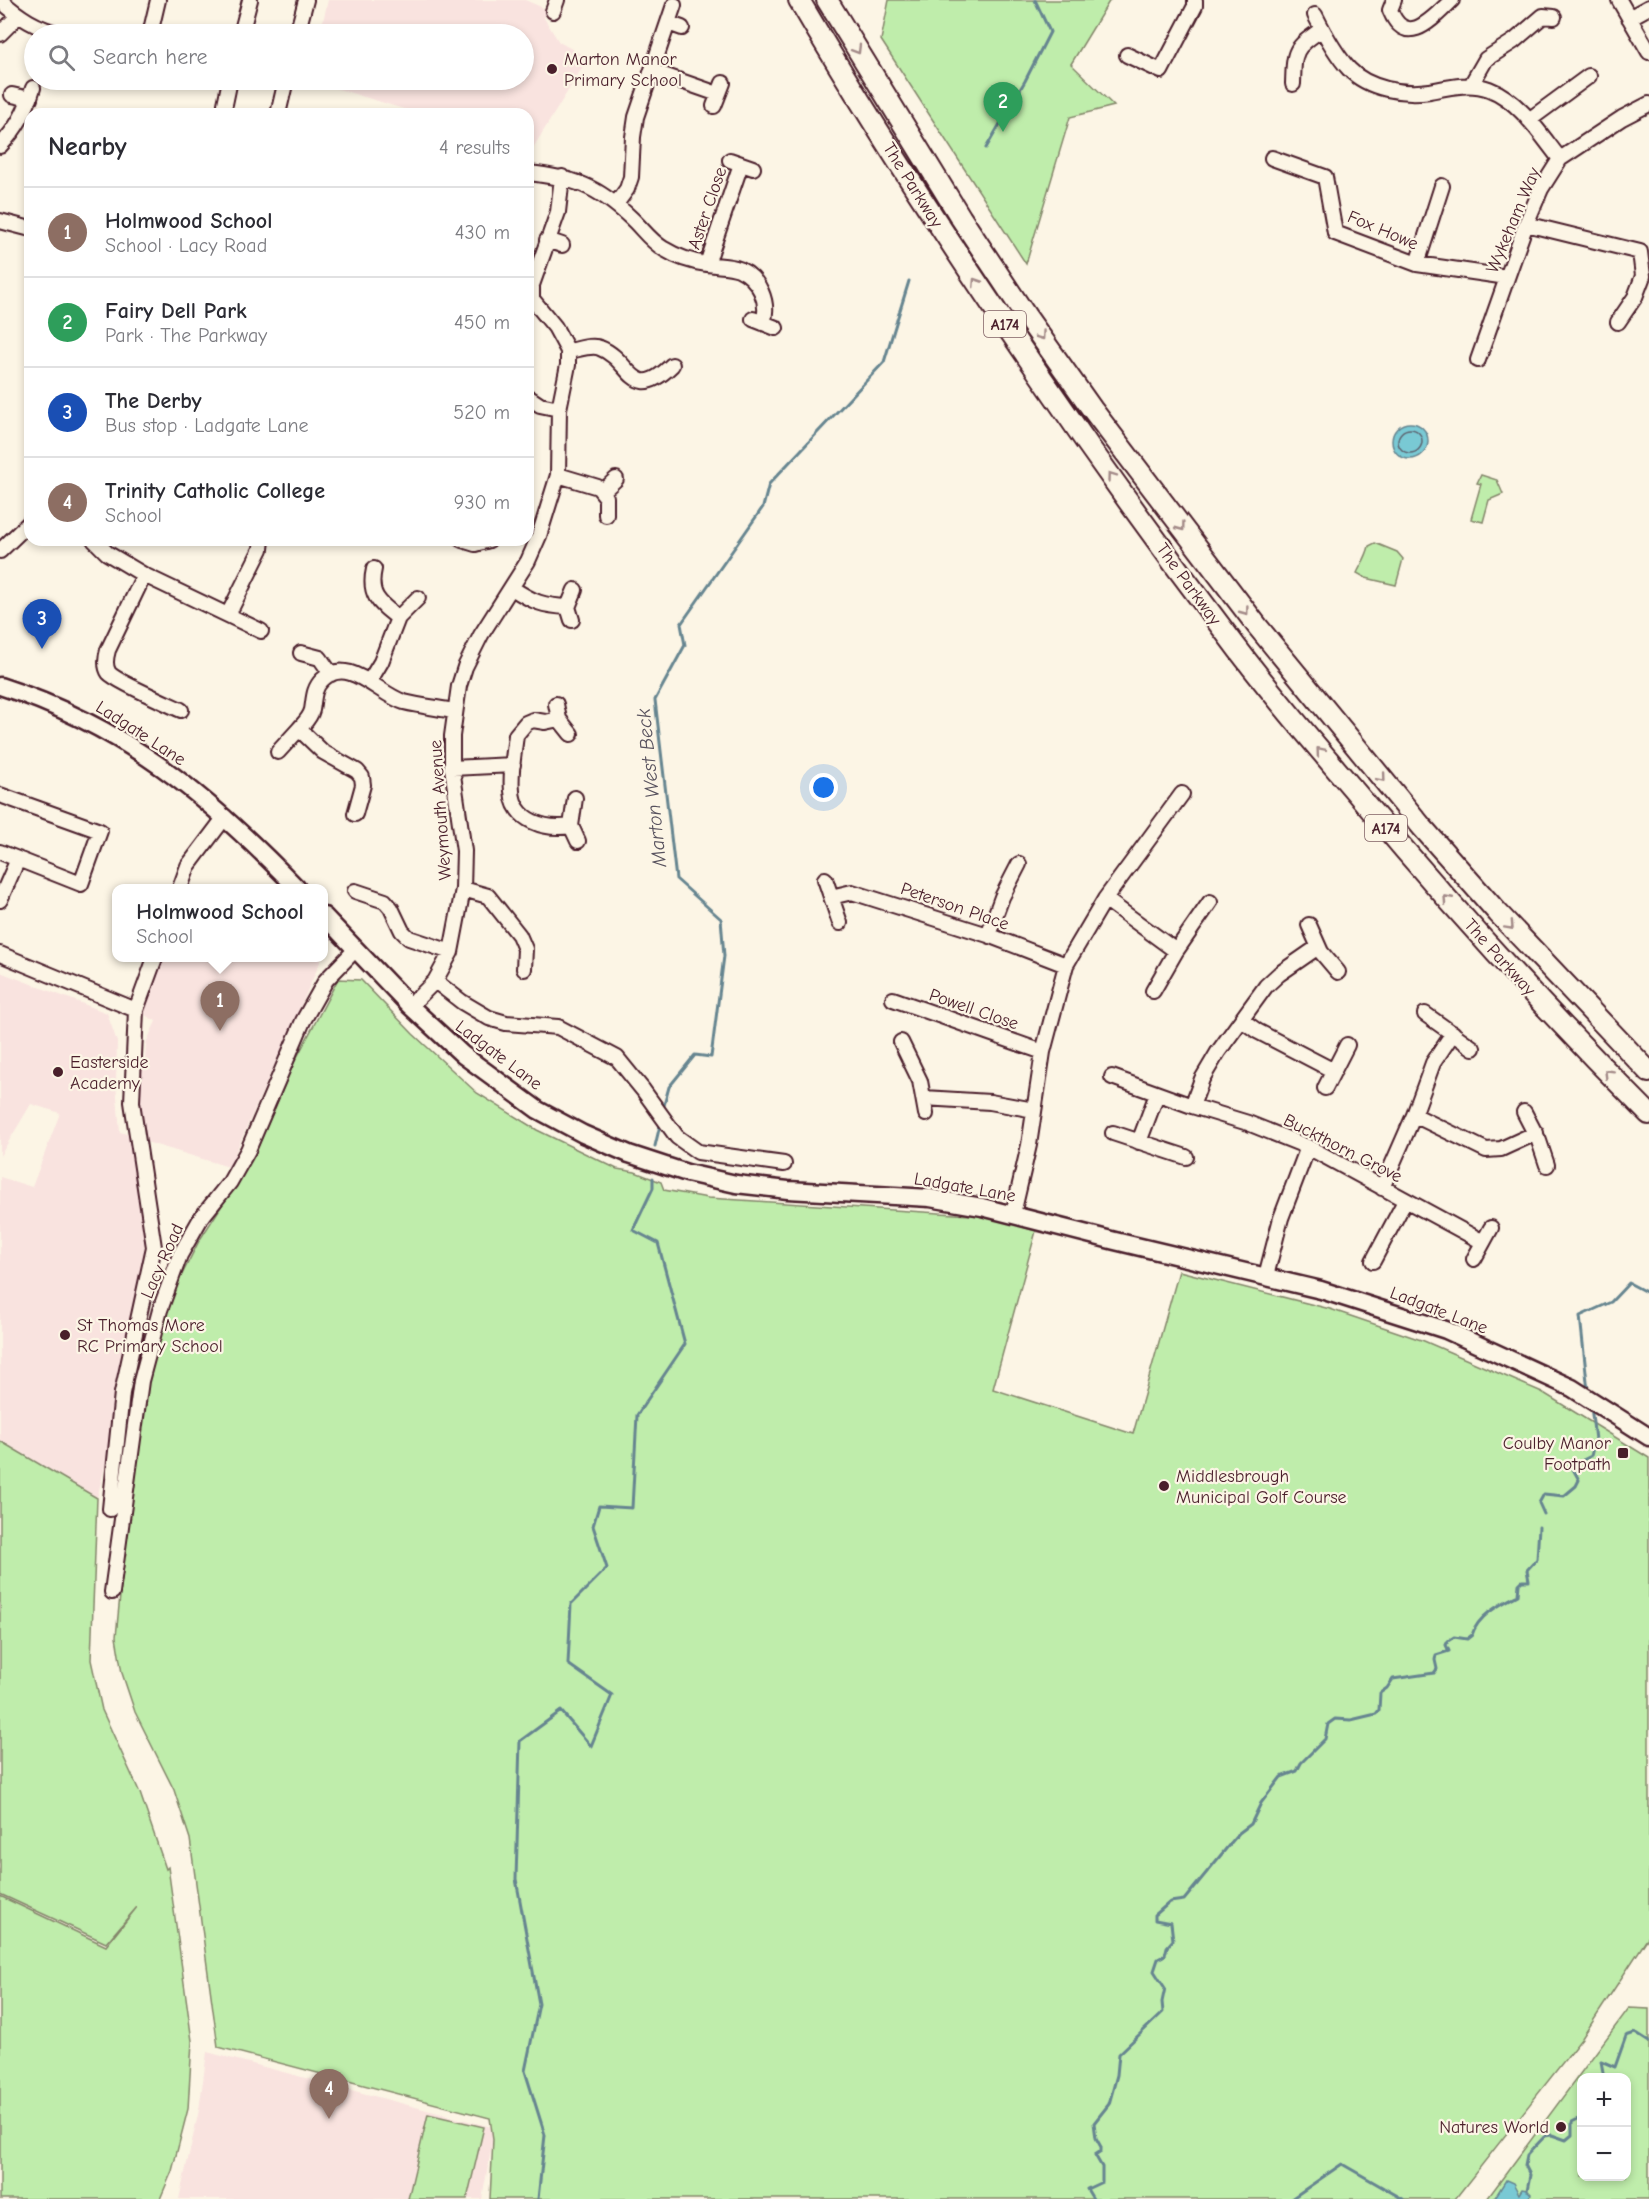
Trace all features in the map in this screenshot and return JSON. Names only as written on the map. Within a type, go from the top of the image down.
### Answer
[{"type":"highway","name":"The Parkway","points":[[799,0],[883,139],[982,291],[1088,446],[1226,634],[1315,745],[1415,862],[1507,966],[1649,1114]]},
{"type":"highway","name":"The Parkway","points":[[827,0],[955,208],[1026,316],[1092,409],[1258,627],[1422,827],[1498,913],[1649,1072]]},
{"type":"main road","name":"Ladgate Lane","points":[[0,686],[66,710],[126,742],[159,763],[225,817],[293,884]]},
{"type":"main road","name":"Ladgate Lane","points":[[328,920],[410,1006],[463,1055],[521,1098],[583,1134],[629,1154],[687,1173],[736,1184],[788,1190],[930,1198],[1013,1214],[1353,1299],[1446,1330],[1572,1388],[1649,1437]]},
{"type":"street","points":[[0,0],[18,16],[34,24]]},
{"type":"street","points":[[152,24],[158,0]]},
{"type":"street","points":[[244,24],[250,0]]},
{"type":"street","points":[[300,24],[306,0]]},
{"type":"street","points":[[1127,55],[1161,71],[1195,6],[1195,0]]},
{"type":"street","points":[[1394,0],[1390,10],[1395,21],[1406,29],[1417,29],[1452,0]]},
{"type":"street","points":[[1618,0],[1649,52]]},
{"type":"street","points":[[616,204],[627,189],[631,177],[636,117],[675,5]]},
{"type":"street","points":[[1629,18],[1649,7]]},
{"type":"street","points":[[1315,15],[1348,69],[1357,76],[1379,86],[1412,93],[1471,85],[1490,89],[1511,102],[1529,120],[1560,159]]},
{"type":"street","points":[[1471,85],[1486,59],[1514,41],[1543,15],[1554,17]]},
{"type":"street","points":[[0,34],[18,16]]},
{"type":"street","points":[[668,24],[682,28]]},
{"type":"street","points":[[1293,84],[1293,63],[1299,46],[1322,29]]},
{"type":"street","points":[[652,71],[718,94]]},
{"type":"street","points":[[1529,120],[1589,76]]},
{"type":"street","points":[[225,104],[228,90]]},
{"type":"street","points":[[279,108],[284,90]]},
{"type":"street","points":[[12,94],[31,93],[25,108]]},
{"type":"street","name":"Wykeham Way","points":[[1478,360],[1526,224],[1541,189],[1560,159],[1622,118],[1649,104]]},
{"type":"street","points":[[0,146],[20,121],[24,111]]},
{"type":"street","name":"Fox Howe","points":[[1272,158],[1325,177],[1335,233],[1417,264],[1507,277]]},
{"type":"street","name":"Aster Close","points":[[707,264],[741,164]]},
{"type":"street","points":[[534,174],[562,177],[596,191],[634,220],[647,237],[664,250],[683,259],[739,269],[754,281],[764,297],[765,315],[758,321],[776,328]]},
{"type":"street","points":[[534,275],[558,212],[562,177]]},
{"type":"street","name":"Fox Howe","points":[[1417,264],[1442,186]]},
{"type":"street","points":[[0,221],[24,227]]},
{"type":"street","points":[[1526,224],[1640,252],[1643,276],[1635,297],[1618,322]]},
{"type":"street","points":[[548,240],[562,245]]},
{"type":"street","points":[[534,304],[555,327],[568,351],[597,346],[606,350],[650,388],[672,364]]},
{"type":"street","name":"Weymouth Avenue","points":[[534,532],[558,475],[559,409],[568,364],[568,351]]},
{"type":"street","points":[[534,401],[540,405],[559,409]]},
{"type":"street","points":[[558,475],[598,487],[603,491],[606,497],[606,514]]},
{"type":"street","points":[[603,491],[616,479]]},
{"type":"street","points":[[0,551],[24,528]]},
{"type":"street","points":[[100,546],[107,554],[144,575],[261,631]]},
{"type":"street","points":[[228,615],[261,546]]},
{"type":"street","name":"Weymouth Avenue","points":[[410,1006],[435,981],[451,952],[463,889],[463,842],[452,768],[454,711],[459,686],[465,667],[481,635],[512,588],[528,546]]},
{"type":"street","points":[[374,569],[372,586],[377,599],[398,618]]},
{"type":"street","points":[[144,575],[108,650],[107,667],[115,677],[181,710]]},
{"type":"street","points":[[512,588],[532,602],[570,613],[575,590]]},
{"type":"street","points":[[369,682],[381,662],[398,618],[418,598]]},
{"type":"street","points":[[300,653],[320,658],[331,674]]},
{"type":"street","points":[[278,752],[308,719],[315,690],[321,681],[331,674],[346,672],[356,674],[384,693],[403,702],[454,711]]},
{"type":"street","points":[[556,704],[559,719],[571,734]]},
{"type":"street","points":[[559,719],[545,722],[533,720],[520,728],[516,735],[512,792],[515,805],[524,817],[545,827],[571,826]]},
{"type":"street","points":[[299,729],[323,752],[357,771],[362,777],[363,785],[355,814]]},
{"type":"street","points":[[452,768],[513,765]]},
{"type":"street","points":[[1013,1214],[1029,1145],[1043,1052],[1066,965],[1105,899],[1182,794]]},
{"type":"street","points":[[0,795],[100,831],[81,884],[0,852]]},
{"type":"street","points":[[575,798],[571,826],[578,841]]},
{"type":"street","points":[[181,884],[188,866],[225,817]]},
{"type":"street","points":[[0,900],[18,859]]},
{"type":"street","points":[[988,935],[1002,897],[1019,864]]},
{"type":"street","points":[[825,879],[840,923]]},
{"type":"street","points":[[463,889],[488,896],[519,935],[525,949],[524,969]]},
{"type":"street","points":[[355,891],[385,901],[402,931],[409,938],[451,952]]},
{"type":"street","name":"Peterson Place","points":[[831,897],[852,891],[988,935],[1066,965]]},
{"type":"street","points":[[1105,899],[1176,951]]},
{"type":"street","points":[[1153,991],[1176,951],[1210,902]]},
{"type":"street","points":[[1309,925],[1318,946],[1338,972]]},
{"type":"street","points":[[525,949],[539,946]]},
{"type":"street","points":[[1192,1106],[1202,1079],[1212,1061],[1266,986],[1318,946]]},
{"type":"street","name":"Lacy Road","points":[[112,1592],[141,1381],[160,1310],[180,1256],[201,1218],[230,1182],[248,1150],[303,1021],[326,980],[333,970],[356,949]]},
{"type":"street","points":[[0,954],[136,1010]]},
{"type":"street","points":[[110,1509],[122,1393],[154,1247],[132,1102],[136,1010],[153,962]]},
{"type":"street","points":[[435,981],[462,1002],[489,1018],[506,1023],[558,1027],[616,1058],[643,1090],[677,1137],[698,1152],[784,1164]]},
{"type":"street","name":"Powell Close","points":[[893,999],[1043,1052]]},
{"type":"street","points":[[1425,1014],[1473,1048]]},
{"type":"street","points":[[1242,1020],[1257,1031],[1334,1071]]},
{"type":"street","points":[[1382,1188],[1414,1115],[1433,1063],[1453,1033]]},
{"type":"street","points":[[902,1042],[920,1081],[926,1114]]},
{"type":"street","points":[[1325,1088],[1347,1045]]},
{"type":"street","name":"Buckthorn Grove","points":[[1112,1077],[1192,1106],[1248,1123],[1308,1147],[1483,1242]]},
{"type":"street","points":[[1139,1142],[1157,1094]]},
{"type":"street","points":[[924,1098],[990,1102],[1034,1110]]},
{"type":"street","points":[[1524,1112],[1536,1133],[1547,1166]]},
{"type":"street","points":[[1414,1115],[1486,1150],[1501,1149],[1536,1133]]},
{"type":"street","points":[[1113,1133],[1186,1157]]},
{"type":"street","points":[[1266,1276],[1281,1218],[1308,1147]]},
{"type":"street","points":[[1373,1262],[1406,1201]]},
{"type":"street","points":[[1473,1259],[1491,1228]]},
{"type":"shaded area","name":"Marton Manor Primary School","points":[[328,0],[525,0],[546,9],[544,18],[559,42],[588,58],[534,146],[534,108],[400,108],[342,90],[534,90],[534,24],[322,24]]},
{"type":"shaded area","points":[[162,962],[320,962],[229,1167],[143,1141],[137,1093],[139,1075],[145,1062],[146,1043],[156,1021],[143,1014]]},
{"type":"shaded area","name":"St Thomas More RC Primary School","points":[[0,972],[107,1013],[117,1042],[116,1084],[120,1132],[130,1135],[140,1188],[145,1239],[141,1289],[111,1443],[97,1498],[0,1440],[0,1177],[32,1187],[60,1113],[31,1104],[0,1156]]},
{"type":"shaded area","points":[[207,2052],[495,2128],[482,2199],[179,2199],[199,2110]]},
{"type":"green space","points":[[889,0],[1110,0],[1071,64],[1114,106],[1070,117],[1026,264],[881,40]]},
{"type":"green space","points":[[1481,475],[1497,480],[1503,494],[1489,500],[1483,522],[1471,519],[1481,484],[1477,483]]},
{"type":"green space","points":[[1375,543],[1397,552],[1403,559],[1396,585],[1366,578],[1357,573],[1369,546]]},
{"type":"green space","name":"Middlesbrough Municipal Golf Course","points":[[338,979],[361,980],[413,1034],[477,1093],[537,1130],[617,1169],[635,1172],[661,1182],[664,1190],[708,1198],[985,1216],[1036,1231],[993,1389],[1133,1434],[1179,1271],[1330,1309],[1424,1341],[1542,1392],[1649,1458],[1649,1936],[1582,2038],[1455,2199],[490,2199],[493,2139],[490,2118],[218,2047],[190,1839],[174,1790],[135,1712],[122,1673],[116,1637],[126,1533],[148,1377],[169,1300],[199,1241],[255,1154],[294,1063]]},
{"type":"green space","points":[[0,1441],[97,1498],[91,1660],[102,1710],[140,1793],[166,1869],[168,1867],[192,2041],[188,2109],[172,2171],[160,2199],[0,2199],[0,1896],[106,1946],[137,1907],[106,1943],[0,1894]]},
{"type":"green space","name":"Natures World","points":[[1629,2008],[1649,2009],[1649,2199],[1487,2199],[1577,2078],[1577,2181],[1631,2181],[1631,2073],[1581,2073]]},
{"type":"green space","points":[[428,2114],[484,2127],[467,2199],[408,2199]]},
{"type":"water","points":[[1410,423],[1423,428],[1428,441],[1423,454],[1410,459],[1397,454],[1392,441],[1397,428]]},
{"type":"water","points":[[1506,2180],[1513,2183],[1519,2194],[1522,2189],[1527,2190],[1531,2194],[1529,2199],[1494,2199]]},
{"type":"waterway","name":"Marton West Beck","points":[[986,148],[1050,32],[1035,0]]},
{"type":"waterway","name":"Marton West Beck","points":[[663,1109],[669,1087],[695,1055],[711,1057],[724,956],[721,919],[676,879],[655,700],[685,645],[681,624],[763,507],[769,484],[884,362],[909,281]]},
{"type":"waterway","name":"Marton West Beck","points":[[655,1146],[661,1121]]},
{"type":"waterway","name":"Marton West Beck","points":[[538,2199],[545,2135],[525,2071],[539,2004],[516,1879],[520,1741],[561,1711],[591,1746],[612,1695],[568,1664],[571,1604],[607,1568],[593,1526],[599,1506],[632,1508],[637,1415],[685,1344],[658,1243],[633,1230],[653,1188],[653,1178]]},
{"type":"waterway","points":[[1588,1391],[1580,1316],[1611,1302],[1629,1283],[1646,1292],[1649,1288]]},
{"type":"waterway","points":[[1544,1514],[1539,1503],[1544,1494],[1564,1496],[1576,1486],[1579,1480],[1573,1469],[1575,1464],[1591,1456],[1595,1440],[1591,1406]]},
{"type":"waterway","points":[[1093,2199],[1087,2189],[1102,2182],[1102,2167],[1095,2155],[1101,2151],[1101,2147],[1096,2138],[1094,2123],[1109,2104],[1117,2075],[1119,2054],[1163,2012],[1162,2002],[1165,1988],[1154,1971],[1158,1959],[1165,1955],[1167,1947],[1173,1940],[1171,1923],[1155,1920],[1155,1915],[1170,1902],[1184,1900],[1239,1833],[1251,1824],[1261,1803],[1281,1777],[1297,1771],[1301,1763],[1325,1739],[1328,1724],[1335,1719],[1351,1720],[1376,1714],[1379,1710],[1380,1693],[1393,1679],[1434,1673],[1437,1669],[1436,1655],[1449,1651],[1446,1645],[1448,1641],[1454,1637],[1467,1639],[1485,1616],[1518,1595],[1519,1584],[1522,1581],[1529,1581],[1527,1570],[1537,1559],[1539,1527]]},
{"type":"waterway","points":[[1603,2073],[1601,2061],[1615,2067],[1626,2036],[1635,2033],[1649,2042]]},
{"type":"waterway","points":[[1527,2190],[1530,2175],[1525,2165],[1527,2155],[1545,2136],[1552,2135],[1566,2140],[1572,2135],[1572,2122],[1577,2120]]},
{"type":"waterway","points":[[1291,2199],[1342,2164],[1403,2199]]},
{"type":"place","name":"Marton Manor Primary School","points":[[552,69]]},
{"type":"place","name":"Fairy Dell Park","points":[[1003,132]]},
{"type":"place","name":"The Derby","points":[[42,649]]},
{"type":"place","name":"Holmwood School","points":[[220,1031]]},
{"type":"place","name":"Easterside Academy","points":[[58,1072]]},
{"type":"place","name":"St Thomas More RC Primary School","points":[[65,1335]]},
{"type":"place","name":"Coulby Manor Footpath","points":[[1623,1453]]},
{"type":"place","name":"Middlesbrough Municipal Golf Course","points":[[1164,1486]]},
{"type":"place","name":"Trinity Catholic College","points":[[329,2119]]},
{"type":"place","name":"Natures World","points":[[1561,2127]]}]
